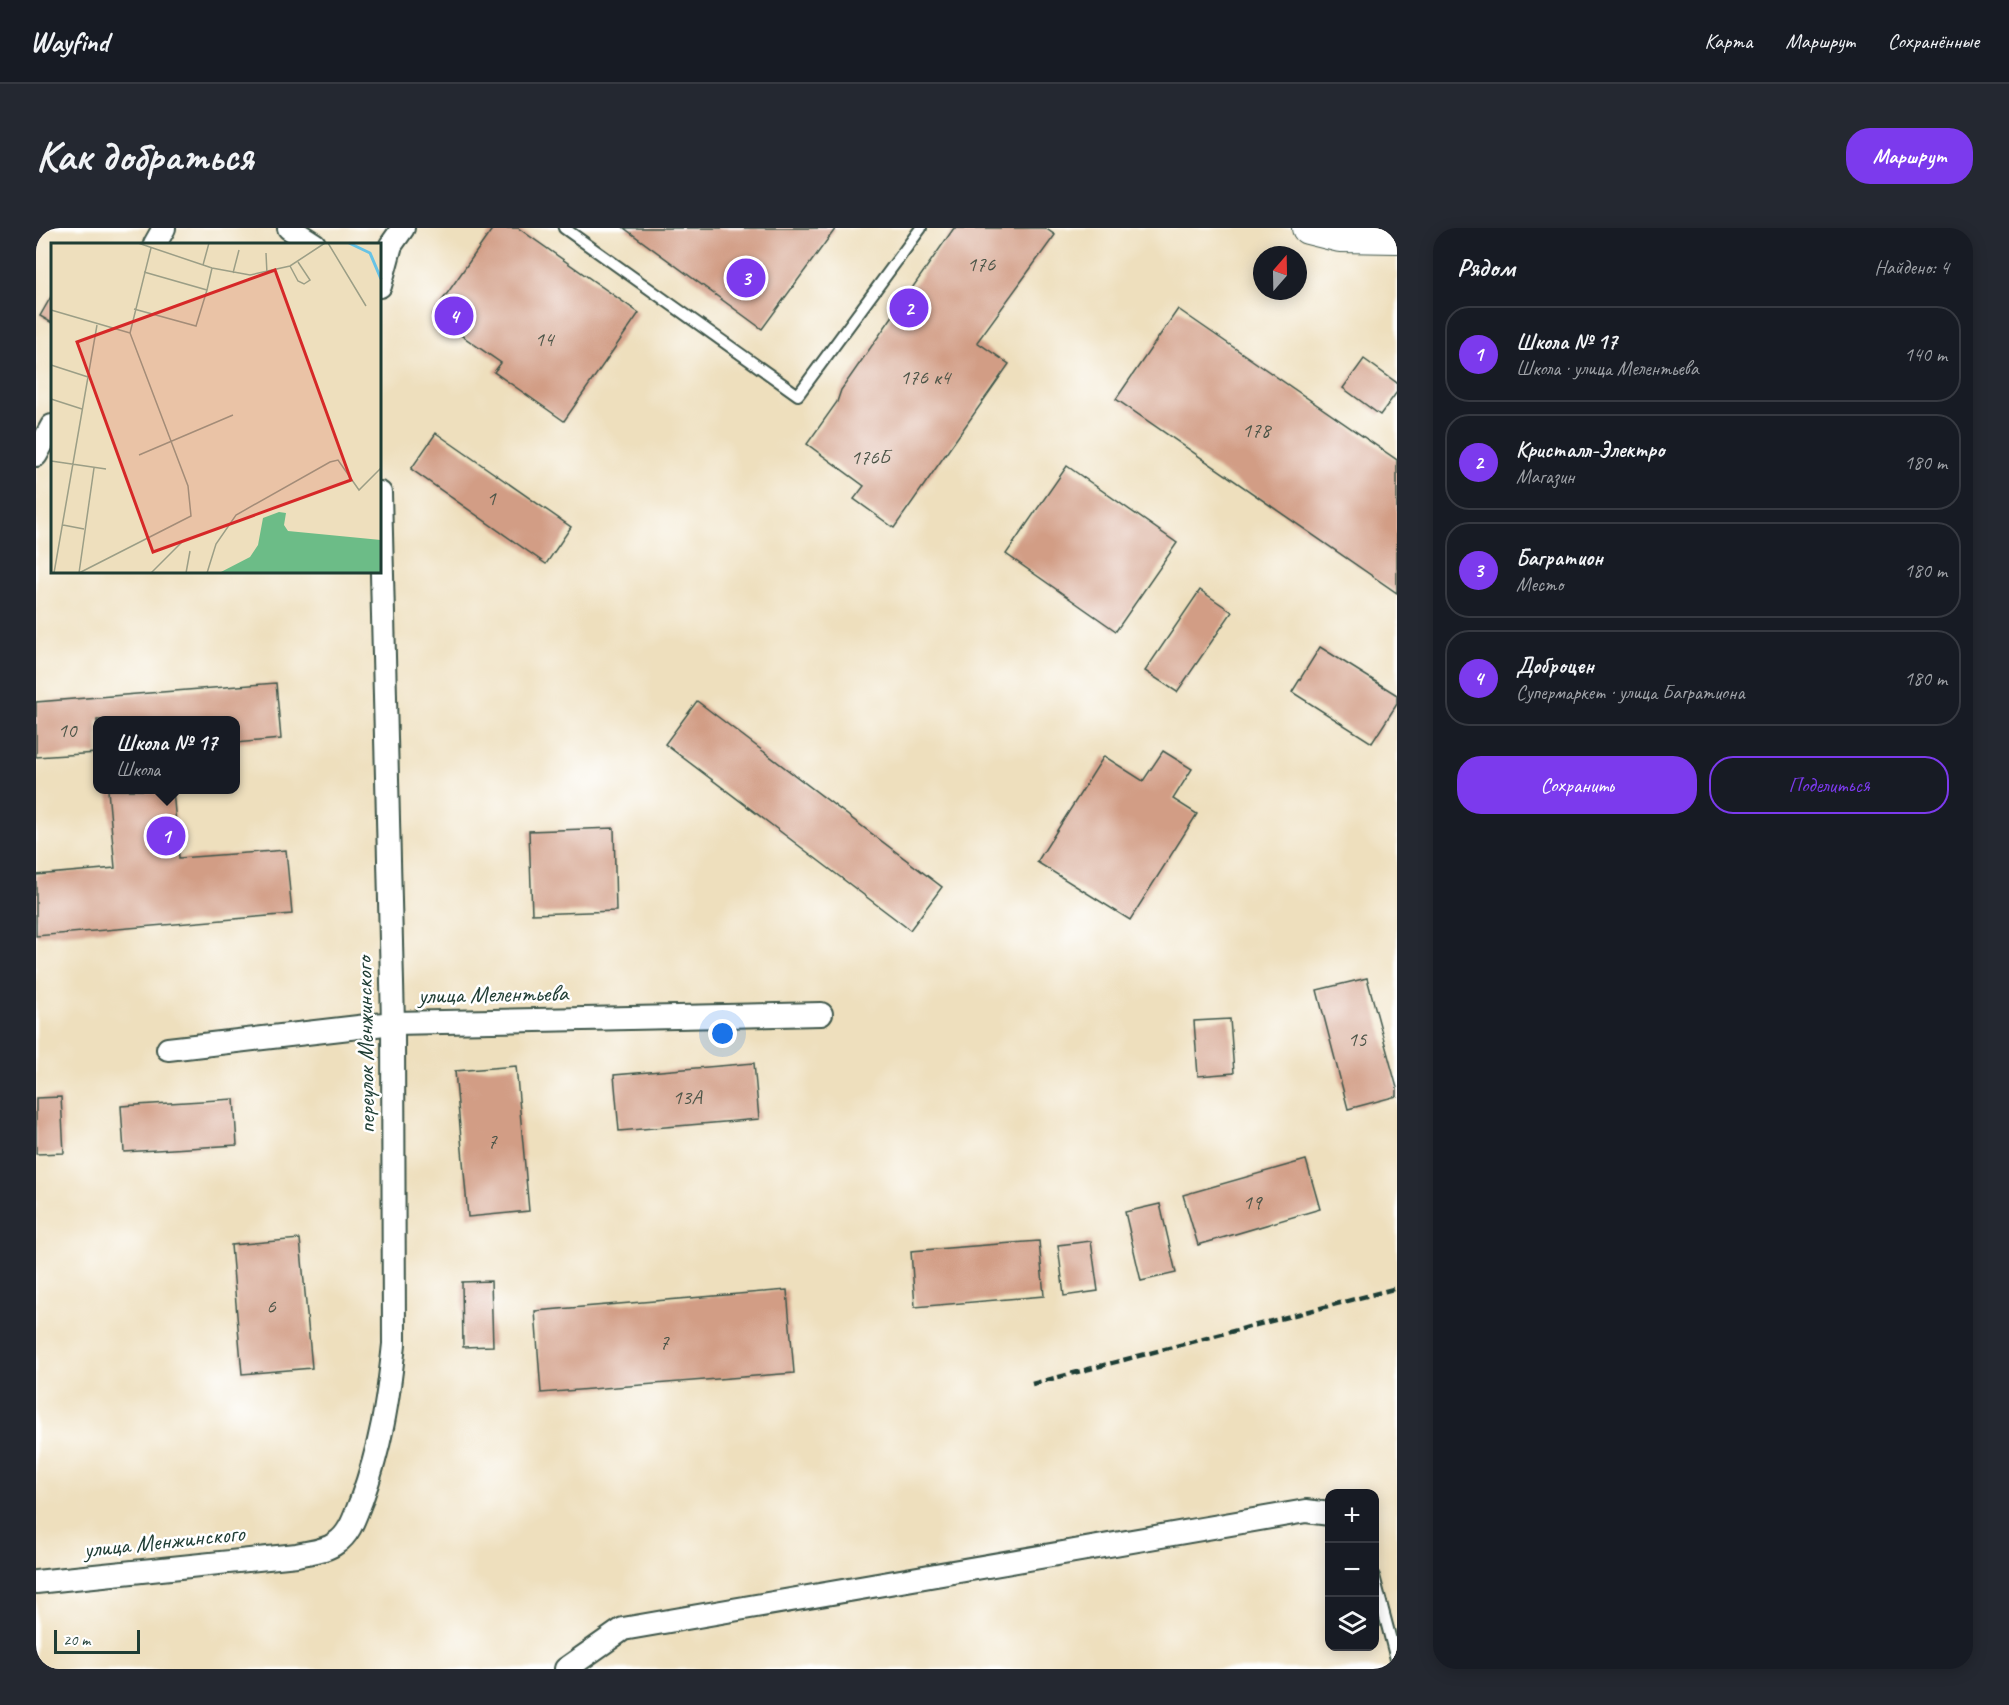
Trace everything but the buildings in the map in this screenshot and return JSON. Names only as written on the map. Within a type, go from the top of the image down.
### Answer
[{"type":"main road","points":[[1308,228],[1397,237]]},
{"type":"street","points":[[156,243],[164,228]]},
{"type":"street","points":[[289,228],[312,243]]},
{"type":"street","points":[[381,282],[391,245],[403,228]]},
{"type":"street","points":[[36,455],[51,428]]},
{"type":"street","name":"переулок Менжинского","points":[[297,1555],[336,1544],[348,1532],[374,1464],[382,1433],[394,1344],[393,1023],[381,534]]},
{"type":"street","name":"улица Мелентьева","points":[[168,1049],[393,1023],[821,1014]]},
{"type":"street","points":[[566,1669],[623,1629],[1306,1511],[1325,1513]]},
{"type":"street","name":"улица Менжинского","points":[[36,1582],[297,1555]]},
{"type":"lane","points":[[564,228],[798,395],[921,228]]},
{"type":"lane","points":[[1379,1595],[1397,1663]]},
{"type":"railway","points":[[1032,1384],[1397,1288]]},
{"type":"place","name":"Багратион","points":[[746,278]]},
{"type":"place","name":"Кристалл-Электро","points":[[909,308]]},
{"type":"place","name":"Доброцен","points":[[454,316]]},
{"type":"place","name":"Школа № 17","points":[[166,836]]}]
